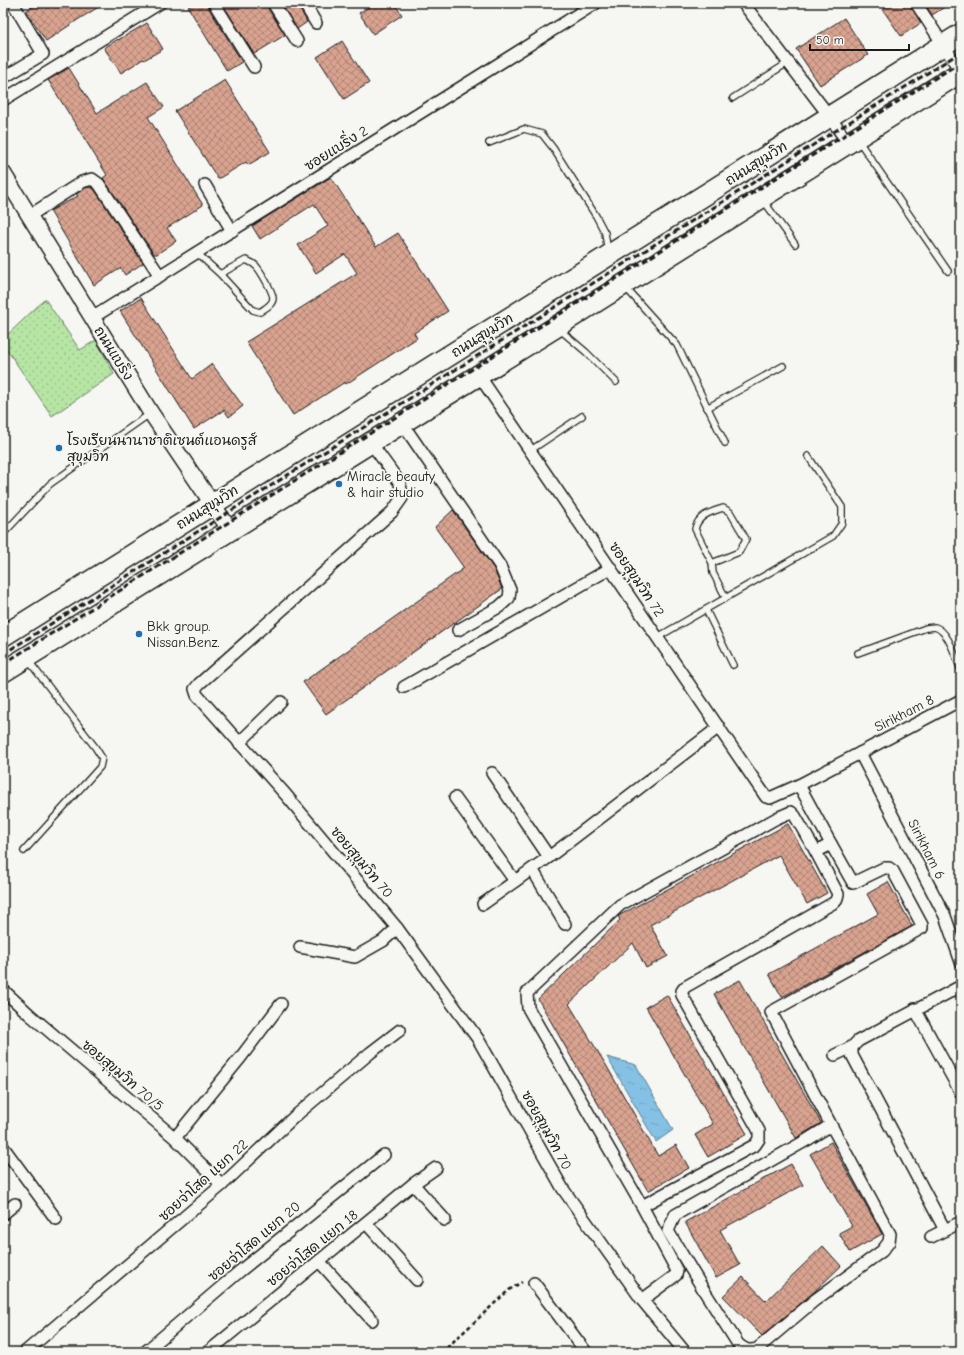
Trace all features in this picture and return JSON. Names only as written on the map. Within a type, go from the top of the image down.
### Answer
[{"type":"highway","name":"ถนนสุขุมวิท","points":[[3,636],[961,34]]},
{"type":"highway","points":[[3,672],[371,443],[478,374],[556,327],[851,139],[961,72]]},
{"type":"main road","name":"ถนนแบริ่ง","points":[[5,182],[29,216],[151,413],[230,530]]},
{"type":"street","points":[[3,78],[43,54],[13,3]]},
{"type":"street","points":[[3,100],[160,3]]},
{"type":"street","points":[[214,3],[254,67]]},
{"type":"street","points":[[273,3],[297,41]]},
{"type":"street","points":[[304,3],[316,23]]},
{"type":"street","name":"ซอยแบริ่ง 2","points":[[92,318],[596,3]]},
{"type":"street","points":[[743,3],[830,117],[851,139]]},
{"type":"street","points":[[916,3],[961,72]]},
{"type":"street","points":[[29,216],[82,182],[92,179],[99,184],[160,276]]},
{"type":"street","points":[[205,185],[232,231]]},
{"type":"street","name":"ซอยสุขุมวิท 72","points":[[478,374],[766,797],[770,798]]},
{"type":"street","points":[[402,423],[500,566],[510,590],[509,598],[499,607],[458,630]]},
{"type":"street","name":"ซอยสุขุมวิท 70","points":[[371,443],[400,483],[402,498],[392,512],[199,684],[196,689],[197,695],[286,795],[397,928],[478,1039],[563,1189],[642,1300],[686,1352]]},
{"type":"street","points":[[404,687],[611,568]]},
{"type":"street","name":"Sirikham 8","points":[[770,798],[799,785],[961,700]]},
{"type":"street","points":[[239,743],[281,702]]},
{"type":"street","points":[[483,904],[549,857],[719,727]]},
{"type":"street","name":"Sirikham 6","points":[[860,753],[945,916],[961,962]]},
{"type":"street","points":[[492,773],[549,857]]},
{"type":"street","points":[[799,785],[853,883],[884,868],[889,868],[893,871],[922,925],[922,928],[771,1012],[890,1234],[889,1242],[882,1251],[815,1300],[757,1349],[744,1350],[738,1344],[668,1231],[671,1222],[675,1215],[831,1125]]},
{"type":"street","points":[[455,798],[515,881]]},
{"type":"street","points":[[642,1206],[755,1145],[759,1139],[758,1132],[682,995],[682,991],[685,987],[835,902],[838,894],[816,852],[791,812],[620,905],[527,993],[528,1008],[642,1206],[677,1273],[642,1300]]},
{"type":"street","points":[[816,852],[831,844]]},
{"type":"street","points":[[532,869],[565,924]]},
{"type":"street","points":[[300,947],[355,957],[383,941],[397,928]]},
{"type":"street","points":[[835,1054],[852,1047],[858,1041],[915,1009],[961,986]]},
{"type":"street","name":"ซอยสุขุมวิท 70/5","points":[[3,990],[36,1020],[175,1138],[222,1185]]},
{"type":"street","points":[[175,1138],[241,1057],[281,1004]]},
{"type":"street","points":[[915,1009],[961,1093]]},
{"type":"street","name":"ซอยจ่าโสด แยก 22","points":[[24,1352],[222,1185],[294,1117],[370,1053],[400,1030]]},
{"type":"street","points":[[852,1047],[852,1055],[945,1230]]},
{"type":"street","points":[[3,1147],[56,1219]]},
{"type":"street","name":"ซอยจ่าโสด แยก 20","points":[[145,1352],[258,1256],[384,1155]]},
{"type":"street","name":"ซอยจ่าโสด แยก 18","points":[[208,1352],[413,1184],[436,1168]]},
{"type":"street","points":[[413,1184],[445,1220]]},
{"type":"street","points":[[3,1214],[16,1204]]},
{"type":"street","points":[[931,1237],[961,1222]]},
{"type":"street","points":[[366,1223],[417,1280]]},
{"type":"street","points":[[319,1261],[372,1320]]},
{"type":"street","points":[[534,1283],[586,1352]]},
{"type":"lane","points":[[733,98],[789,62]]},
{"type":"lane","points":[[489,143],[524,130],[542,134],[553,148],[596,216],[605,233],[608,256]]},
{"type":"lane","points":[[851,139],[948,271]]},
{"type":"lane","points":[[761,197],[795,244]]},
{"type":"lane","points":[[197,253],[220,274],[253,310],[260,312],[271,304],[273,299],[272,293],[257,267],[252,262],[246,260],[220,274]]},
{"type":"lane","points":[[622,284],[677,345],[725,443]]},
{"type":"lane","points":[[556,327],[586,352],[616,382]]},
{"type":"lane","points":[[707,408],[783,366]]},
{"type":"lane","points":[[3,534],[50,484],[151,413]]},
{"type":"lane","points":[[531,450],[582,416]]},
{"type":"lane","points":[[658,637],[833,536],[842,523],[842,507],[808,456]]},
{"type":"lane","points":[[712,563],[739,552],[746,540],[730,512],[723,508],[702,516],[696,524],[695,529],[712,563],[713,573],[726,598]]},
{"type":"lane","points":[[706,610],[733,665]]},
{"type":"lane","points":[[858,653],[926,628],[935,627],[942,632],[949,641],[961,670]]},
{"type":"lane","points":[[24,851],[100,768],[102,758],[26,658]]},
{"type":"path","points":[[442,1352],[509,1290],[524,1281],[534,1283]]},
{"type":"green space","points":[[45,299],[80,350],[96,340],[114,374],[52,416],[3,344],[3,339]]},
{"type":"water","points":[[607,1057],[636,1065],[673,1130],[656,1142]]},
{"type":"building","points":[[39,3],[105,3],[46,41],[26,11]]},
{"type":"building","points":[[194,3],[207,3],[242,62],[227,71],[188,7]]},
{"type":"building","points":[[222,3],[266,3],[285,35],[254,54]]},
{"type":"building","points":[[281,3],[297,3],[307,22],[297,29]]},
{"type":"building","points":[[375,3],[394,3],[402,15],[373,34],[359,13]]},
{"type":"building","points":[[881,3],[909,3],[921,23],[901,36],[883,10],[885,9]]},
{"type":"building","points":[[924,3],[951,3],[932,15]]},
{"type":"building","points":[[844,18],[868,55],[820,85],[796,49]]},
{"type":"building","points":[[147,23],[163,49],[144,60],[143,59],[121,73],[104,48]]},
{"type":"building","points":[[342,41],[369,83],[344,99],[317,57]]},
{"type":"building","points":[[69,68],[97,113],[147,82],[164,107],[148,117],[203,205],[167,228],[176,241],[157,254],[154,254],[103,178],[107,175],[48,80]]},
{"type":"building","points":[[225,80],[270,152],[248,165],[246,162],[218,179],[175,111]]},
{"type":"building","points":[[331,177],[376,247],[398,233],[448,311],[414,333],[417,338],[346,384],[345,382],[293,415],[246,342],[357,273],[345,254],[316,273],[298,245],[328,226],[314,204],[260,239],[252,226]]},
{"type":"building","points":[[91,187],[94,189],[143,263],[125,275],[121,268],[94,285],[50,211],[78,196],[76,194],[85,188]]},
{"type":"building","points":[[141,298],[192,379],[212,364],[243,406],[229,417],[224,410],[194,429],[120,311]]},
{"type":"building","points":[[453,510],[494,569],[502,589],[326,714],[303,682],[464,568],[435,527]]},
{"type":"building","points":[[788,824],[827,893],[807,904],[779,855],[650,925],[668,956],[646,968],[633,943],[569,1004],[658,1156],[676,1145],[689,1168],[648,1191],[538,999],[620,920],[618,916]]},
{"type":"building","points":[[888,882],[912,926],[782,997],[769,974],[878,914],[867,894]]},
{"type":"building","points":[[740,980],[821,1123],[796,1138],[714,994]]},
{"type":"building","points":[[667,995],[747,1134],[708,1157],[695,1135],[713,1124],[646,1007]]},
{"type":"building","points":[[831,1142],[882,1234],[850,1252],[839,1233],[852,1226],[810,1154]]},
{"type":"building","points":[[791,1164],[803,1185],[720,1230],[740,1265],[716,1278],[685,1222]]},
{"type":"building","points":[[823,1246],[841,1266],[813,1293],[762,1336],[723,1296],[743,1277],[766,1301]]},
{"type":"railway","points":[[3,654],[961,52]]},
{"type":"railway","points":[[3,664],[961,62]]},
{"type":"place","name":"โรงเรียนนานาชาติเซนต์แอนดรูส์ สุขุมวิท","points":[[59,448]]},
{"type":"place","name":"Miracle beauty & hair studio","points":[[339,484]]},
{"type":"place","name":"Bkk group. Nissan.Benz.","points":[[139,634]]}]
